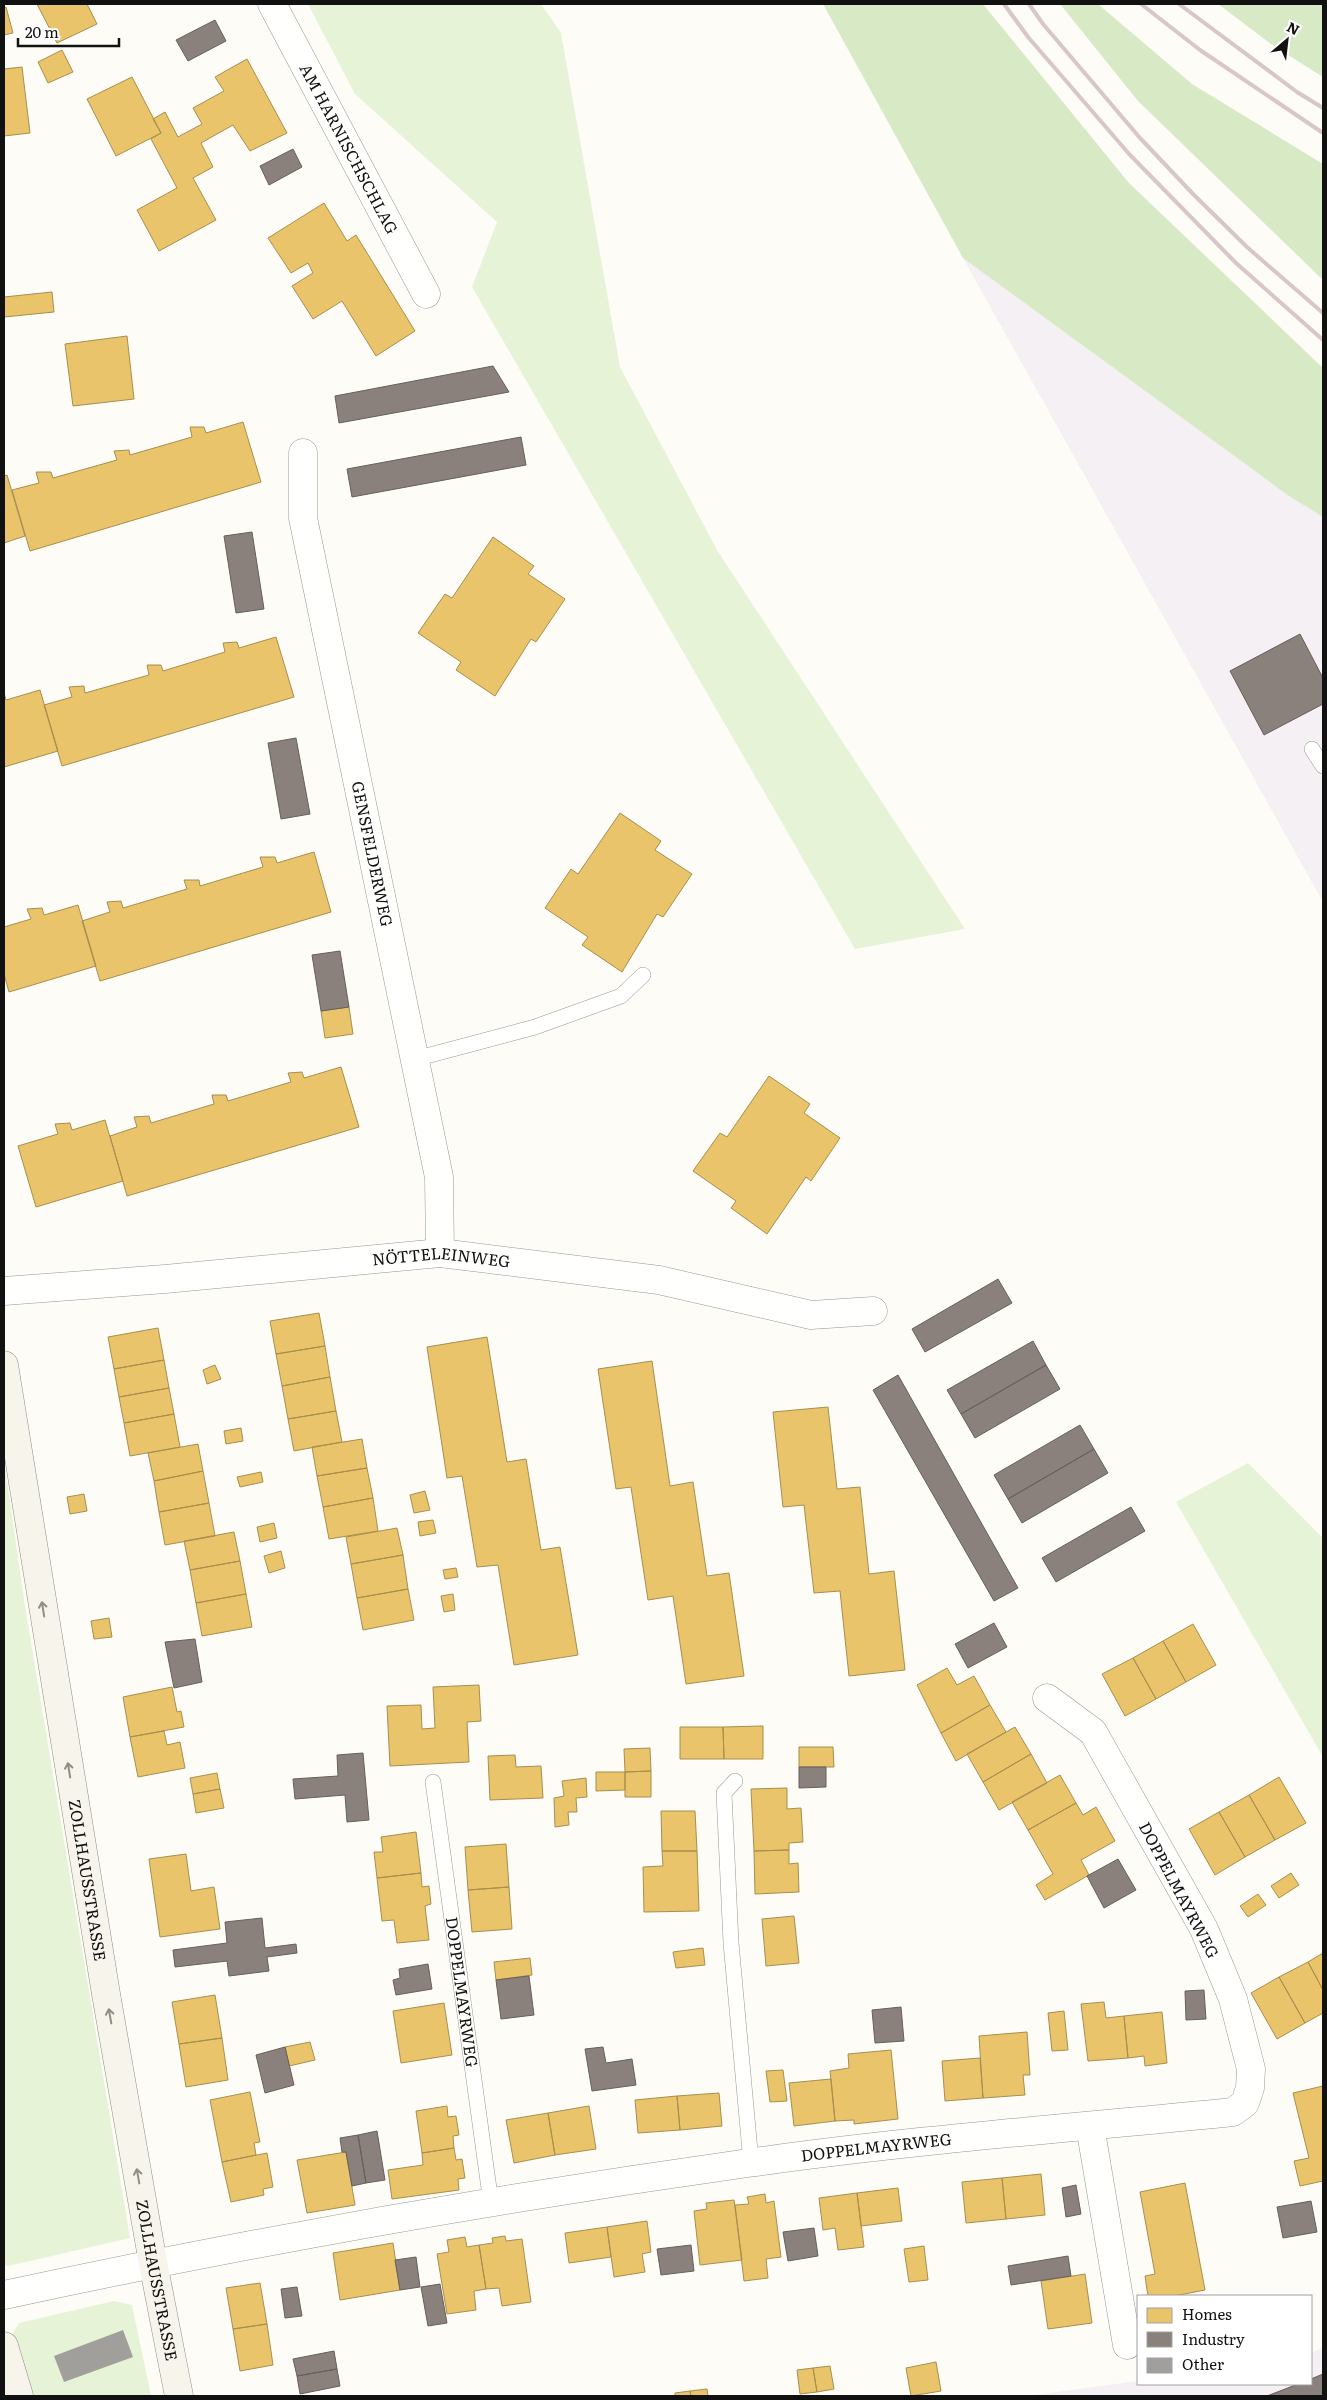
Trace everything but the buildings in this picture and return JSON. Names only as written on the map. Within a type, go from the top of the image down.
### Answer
[{"type":"main road","name":"ZOLLHAUSSTRASSE","points":[[4,1365],[74,1804],[153,2263],[179,2396]]},
{"type":"main road","points":[[4,2346],[19,2396]]},
{"type":"street","name":"AM HARNISCHSCHLAG","points":[[272,4],[426,294]]},
{"type":"street","name":"GENSFELDERWEG","points":[[303,453],[303,518],[439,1177],[440,1253]]},
{"type":"street","name":"NÖTTELEINWEG","points":[[4,1291],[165,1279],[440,1253],[659,1280],[811,1315],[873,1311]]},
{"type":"street","name":"DOPPELMAYRWEG","points":[[4,2295],[153,2263],[491,2202],[751,2162],[1233,2112],[1245,2103],[1250,2088],[1251,2069],[1233,1999],[1204,1929],[1093,1732],[1047,1698]]},
{"type":"street","points":[[1090,2126],[1127,2345]]},
{"type":"lane","points":[[1312,749],[1323,766]]},
{"type":"lane","points":[[414,1059],[535,1027],[621,996],[642,974]]},
{"type":"lane","points":[[735,1781],[724,1793],[731,1943],[751,2162]]},
{"type":"lane","name":"DOPPELMAYRWEG","points":[[433,1782],[491,2202]]},
{"type":"shaded area","points":[[963,258],[1289,496],[1323,517],[1323,902]]},
{"type":"shaded area","points":[[1323,2347],[1323,2396],[1027,2396],[1137,2381],[1137,2385],[1312,2385],[1312,2352]]},
{"type":"green space","points":[[308,4],[541,4],[561,33],[620,367],[717,550],[965,929],[855,949],[472,287],[497,222],[355,94]]},
{"type":"green space","points":[[823,4],[983,4],[1129,183],[1323,368],[1323,517],[1289,496],[963,258]]},
{"type":"green space","points":[[1060,4],[1098,4],[1192,84],[1323,164],[1323,280],[1138,101]]},
{"type":"green space","points":[[1218,4],[1323,4],[1323,77],[1271,44]]},
{"type":"green space","points":[[4,1461],[25,1606],[130,2238],[8,2266],[4,2265]]},
{"type":"green space","points":[[1248,1463],[1323,1538],[1323,1757],[1176,1502]]},
{"type":"green space","points":[[114,2301],[132,2305],[151,2396],[24,2396],[8,2341],[19,2323]]},
{"type":"railway","points":[[1004,4],[1028,37],[1130,155],[1236,263],[1323,340]]},
{"type":"railway","points":[[1029,4],[1043,24],[1140,138],[1194,195],[1248,248],[1323,313]]},
{"type":"railway","points":[[1141,4],[1200,50],[1323,133]]},
{"type":"railway","points":[[1179,4],[1297,92],[1323,108]]}]
